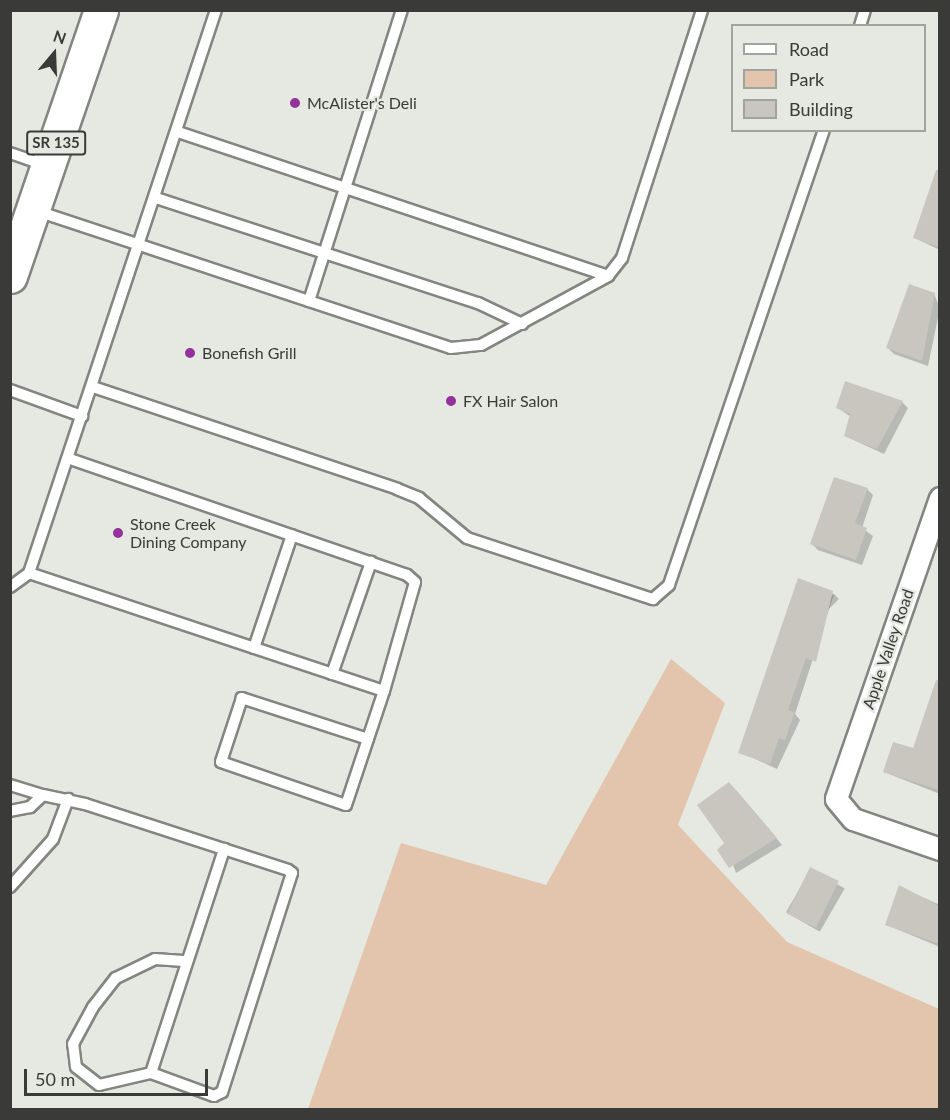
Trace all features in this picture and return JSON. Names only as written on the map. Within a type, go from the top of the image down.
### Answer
[{"type":"main road","name":"SR 135","points":[[13,264],[34,210],[100,10]]},
{"type":"street","name":"Apple Valley Road","points":[[939,498],[836,800],[852,819],[939,849]]},
{"type":"lane","points":[[10,587],[29,573],[141,245],[216,10]]},
{"type":"lane","points":[[309,301],[402,10]]},
{"type":"lane","points":[[34,210],[451,348],[481,345],[608,276],[622,258],[702,10]]},
{"type":"lane","points":[[178,132],[608,276]]},
{"type":"lane","points":[[93,387],[396,489],[419,498],[467,538],[653,599],[669,585],[823,132]]},
{"type":"lane","points":[[10,153],[49,166]]},
{"type":"lane","points":[[156,198],[325,251],[522,324]]},
{"type":"lane","points":[[10,390],[82,416]]},
{"type":"lane","points":[[68,458],[370,562],[415,582],[384,691],[368,740],[346,805],[221,762],[242,698],[368,740]]},
{"type":"lane","points":[[254,648],[291,535]]},
{"type":"lane","points":[[332,674],[370,562]]},
{"type":"lane","points":[[29,573],[384,691]]},
{"type":"lane","points":[[10,785],[43,795],[68,799],[224,849],[288,870],[293,877],[222,1092],[214,1096],[151,1073],[99,1085],[76,1067],[74,1044],[93,1006],[116,978],[155,959],[187,961]]},
{"type":"lane","points":[[10,811],[30,807],[43,795]]},
{"type":"lane","points":[[10,887],[53,839],[68,799]]},
{"type":"lane","points":[[151,1073],[224,849]]},
{"type":"green space","points":[[671,659],[725,703],[678,825],[787,942],[939,1009],[939,1109],[308,1109],[401,843],[546,885]]},
{"type":"building","points":[[936,170],[939,170],[939,247],[913,238]]},
{"type":"building","points":[[909,284],[935,293],[922,361],[886,348]]},
{"type":"building","points":[[845,381],[903,401],[877,449],[844,436],[850,414],[836,408]]},
{"type":"building","points":[[834,477],[868,488],[855,523],[867,528],[856,560],[810,544]]},
{"type":"building","points":[[798,578],[833,591],[816,662],[806,658],[788,710],[795,712],[785,740],[779,738],[770,764],[738,753]]},
{"type":"building","points":[[936,680],[939,681],[939,790],[883,772],[893,742],[913,748]]},
{"type":"building","points":[[729,782],[777,838],[729,868],[717,850],[724,843],[697,805]]},
{"type":"building","points":[[810,867],[839,881],[816,928],[787,914]]},
{"type":"building","points":[[899,885],[939,906],[939,944],[885,925]]},
{"type":"place","name":"McAlister's Deli","points":[[295,103]]},
{"type":"place","name":"Bonefish Grill","points":[[190,353]]},
{"type":"place","name":"FX Hair Salon","points":[[451,401]]},
{"type":"place","name":"Stone Creek Dining Company","points":[[118,533]]}]
